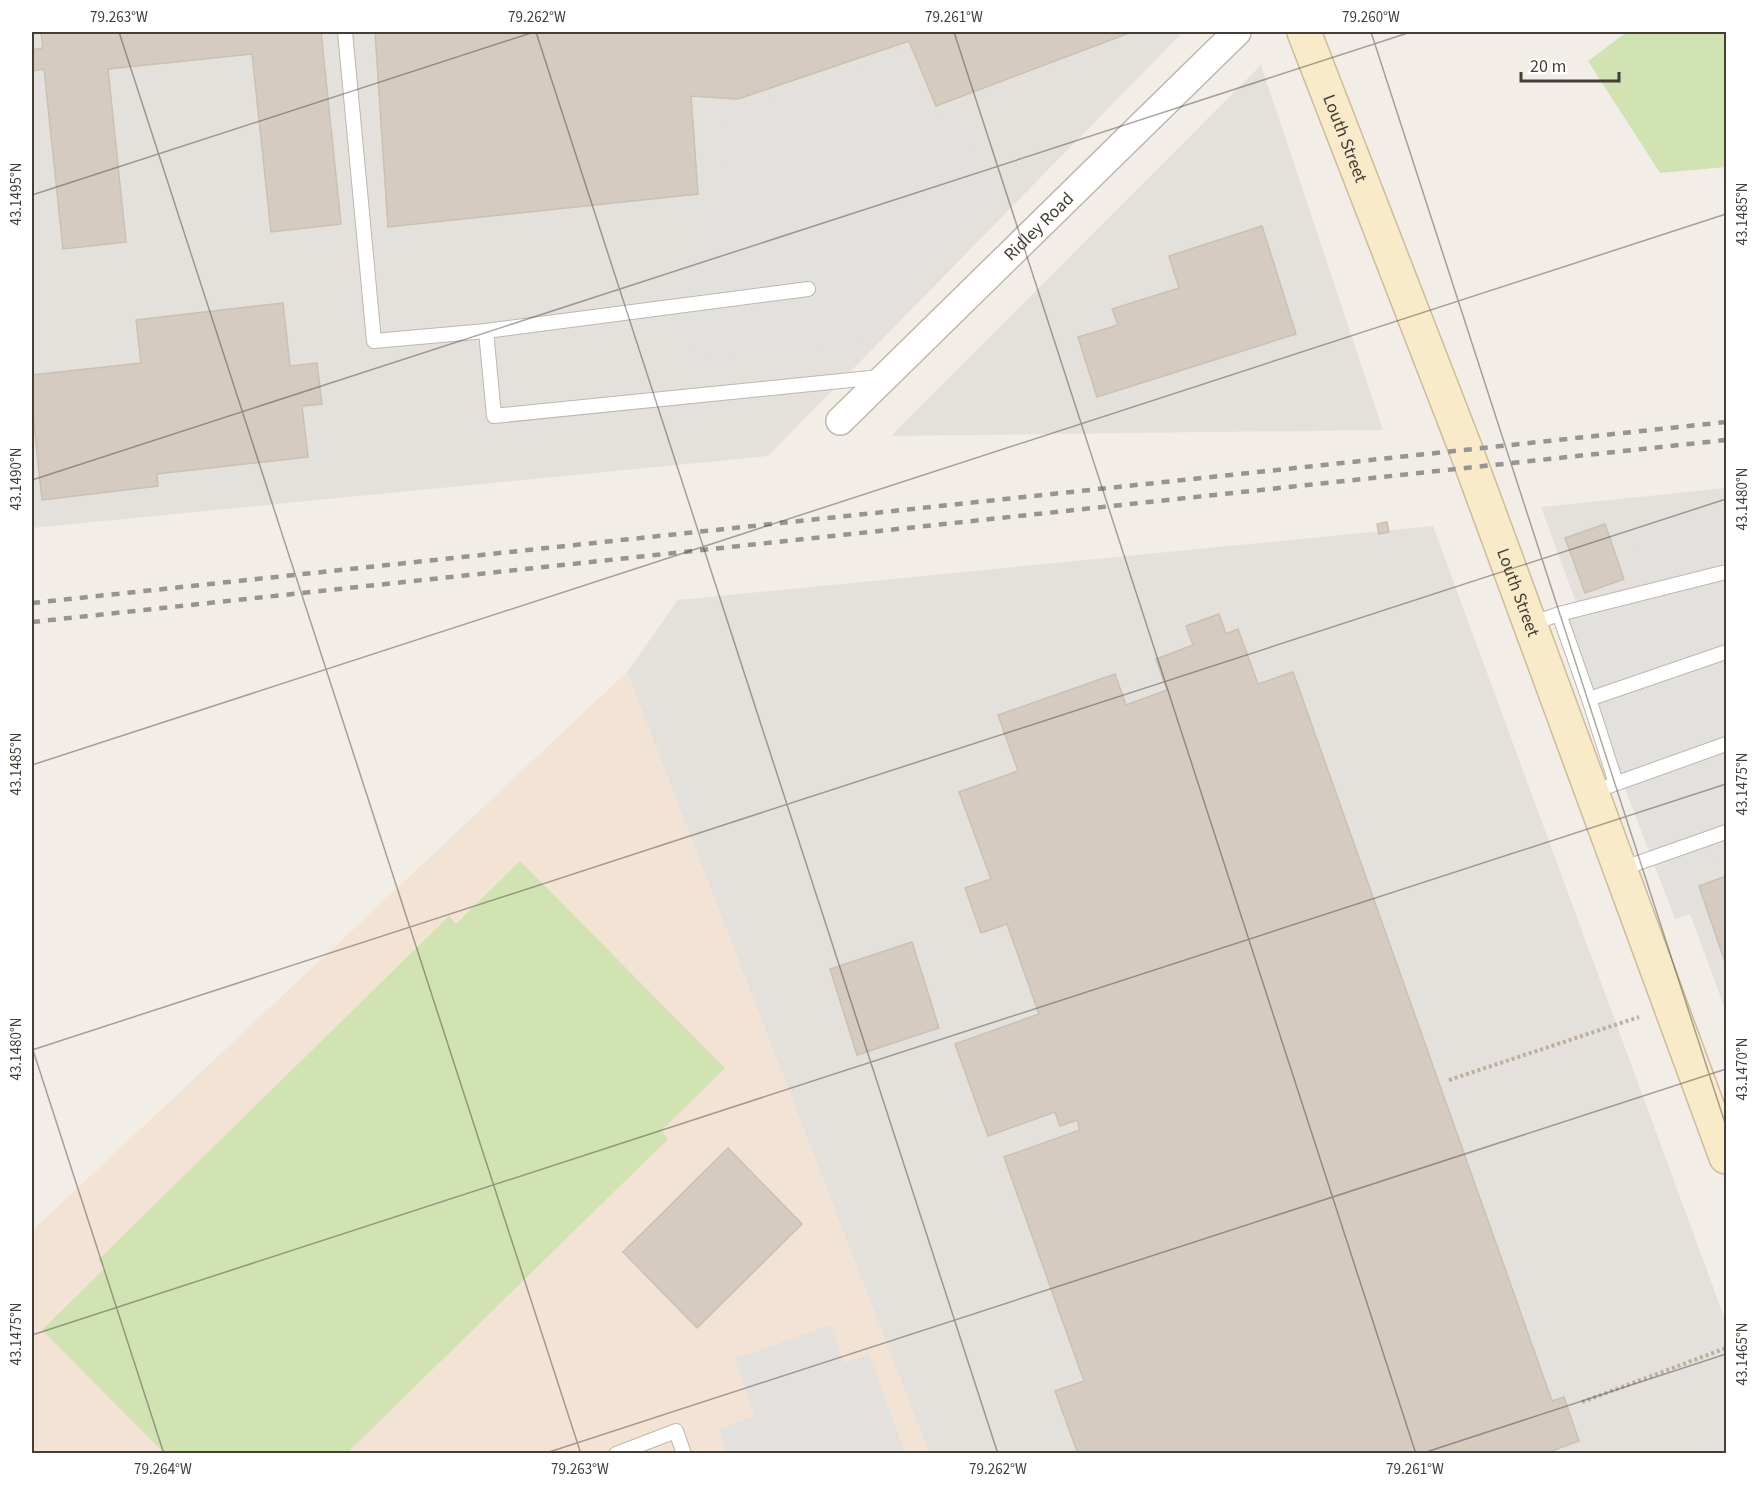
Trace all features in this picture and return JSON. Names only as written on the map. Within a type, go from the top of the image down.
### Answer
[{"type":"main road","name":"Louth Street","points":[[1304,32],[1464,442],[1545,619],[1604,788],[1621,869],[1726,1157]]},
{"type":"street","name":"Ridley Road","points":[[840,421],[1237,32]]},
{"type":"lane","points":[[345,32],[374,341],[486,331],[808,289]]},
{"type":"lane","points":[[486,331],[494,416],[885,377]]},
{"type":"lane","points":[[1726,572],[1545,619],[1589,699],[1604,788],[1726,744]]},
{"type":"lane","points":[[1589,699],[1726,652]]},
{"type":"lane","points":[[1621,869],[1726,832]]},
{"type":"lane","points":[[616,1454],[676,1431],[684,1454]]},
{"type":"path","points":[[1449,1080],[1672,1006]]},
{"type":"path","points":[[1582,1402],[1726,1348]]},
{"type":"shaded area","points":[[32,32],[1183,32],[768,456],[32,528]]},
{"type":"shaded area","points":[[900,54],[927,119],[951,108],[989,196],[857,340],[696,359],[679,314],[721,201],[723,121]]},
{"type":"shaded area","points":[[1261,65],[1383,430],[891,436]]},
{"type":"shaded area","points":[[1726,488],[1726,1012],[1541,507]]},
{"type":"shaded area","points":[[1726,517],[1726,856],[1685,873],[1697,912],[1675,919],[1558,615],[1644,582],[1628,529]]},
{"type":"shaded area","points":[[1433,526],[1726,1322],[1726,1453],[929,1453],[627,672],[678,600]]},
{"type":"shaded area","points":[[627,672],[929,1453],[32,1454],[32,1231]]},
{"type":"shaded area","points":[[830,1325],[844,1363],[869,1354],[905,1453],[727,1453],[719,1429],[755,1416],[735,1359]]},
{"type":"green space","points":[[1627,32],[1726,32],[1726,167],[1660,173],[1588,61]]},
{"type":"green space","points":[[520,861],[725,1068],[661,1131],[668,1139],[347,1453],[164,1453],[42,1330],[105,1268],[98,1260],[449,916],[456,924]]},
{"type":"building","points":[[41,32],[321,32],[341,224],[271,232],[252,54],[108,69],[126,242],[63,249],[44,69],[32,71],[32,50],[43,48]]},
{"type":"building","points":[[375,32],[1132,32],[936,106],[909,41],[738,99],[691,96],[698,194],[388,227]]},
{"type":"building","points":[[1262,226],[1296,334],[1097,397],[1078,337],[1118,325],[1112,309],[1179,288],[1169,256]]},
{"type":"building","points":[[283,303],[290,366],[317,363],[322,404],[302,406],[308,457],[157,474],[158,486],[42,500],[32,405],[32,375],[141,363],[136,320]]},
{"type":"building","points":[[1387,522],[1389,532],[1379,534],[1377,524]]},
{"type":"building","points":[[1605,524],[1624,579],[1585,593],[1565,538]]},
{"type":"building","points":[[1219,614],[1226,634],[1238,629],[1258,684],[1293,672],[1552,1401],[1564,1397],[1579,1441],[1543,1454],[1078,1454],[1055,1391],[1084,1381],[1004,1157],[1080,1130],[1077,1120],[1060,1126],[1055,1112],[988,1136],[955,1044],[1039,1014],[1007,924],[981,933],[965,888],[991,879],[959,792],[1018,771],[998,715],[1115,674],[1126,705],[1167,690],[1156,659],[1193,645],[1186,626]]},
{"type":"building","points":[[1726,876],[1726,965],[1699,886]]},
{"type":"building","points":[[912,942],[939,1028],[857,1055],[830,969]]},
{"type":"building","points":[[728,1148],[802,1224],[697,1328],[623,1252]]},
{"type":"railway","points":[[32,603],[1726,422]]},
{"type":"railway","points":[[32,622],[1726,440]]}]
